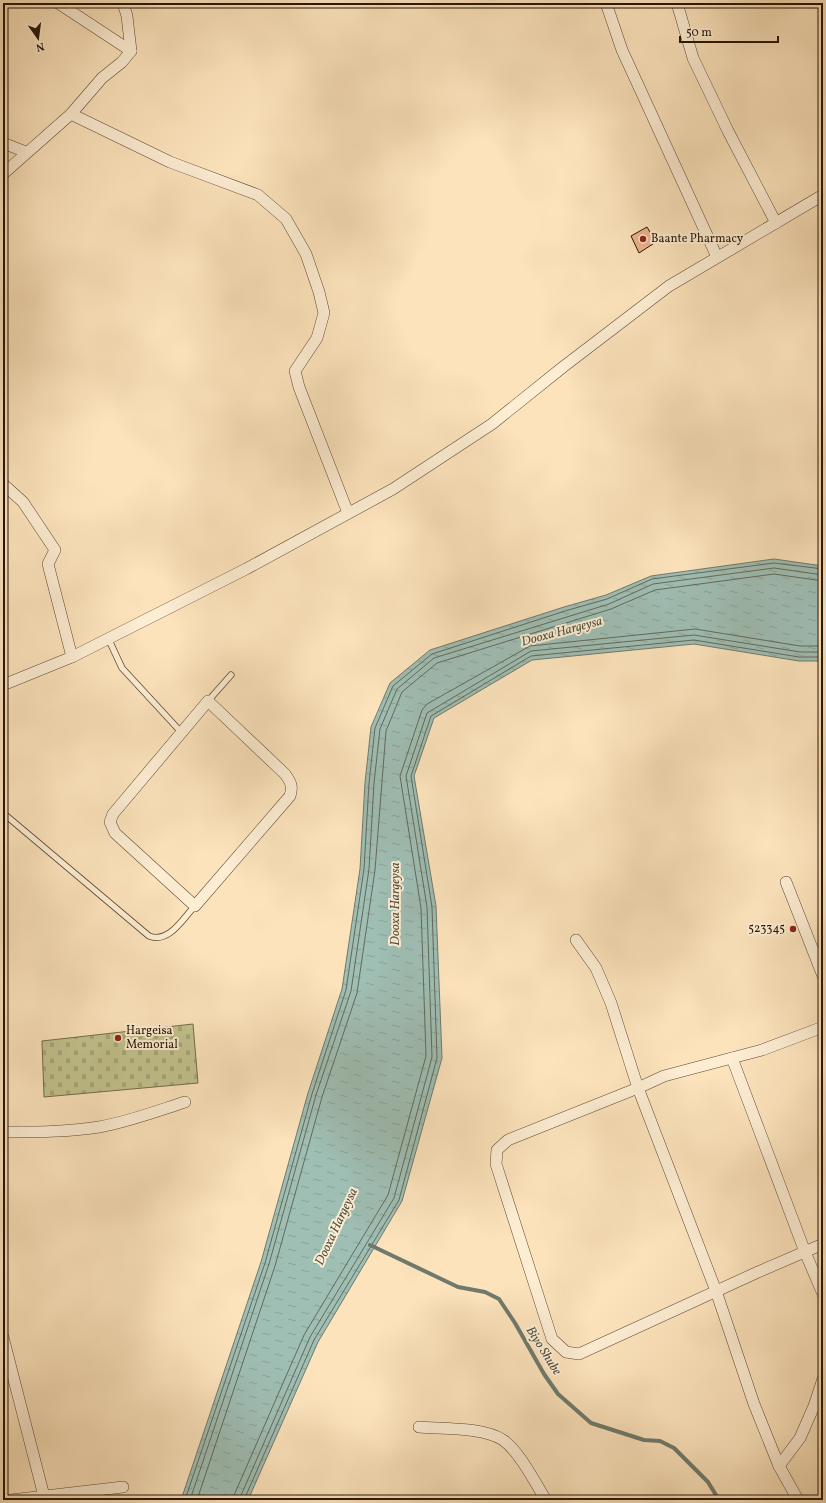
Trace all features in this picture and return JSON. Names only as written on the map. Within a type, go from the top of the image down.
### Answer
[{"type":"street","points":[[58,3],[131,51]]},
{"type":"street","points":[[3,174],[26,152],[71,114],[102,78],[122,62],[131,51],[127,16],[123,3]]},
{"type":"street","points":[[606,3],[622,50],[717,258]]},
{"type":"street","points":[[677,3],[693,58],[728,131],[776,223]]},
{"type":"street","points":[[71,114],[170,162],[258,195],[286,219],[306,254],[319,292],[324,313],[317,338],[295,371],[299,387],[348,513]]},
{"type":"street","points":[[3,143],[26,152]]},
{"type":"street","points":[[3,685],[72,657],[246,569],[393,489],[492,424],[563,367],[669,286],[823,195]]},
{"type":"street","points":[[3,484],[23,502],[55,550],[48,564],[72,657]]},
{"type":"street","points":[[208,701],[285,774],[291,782],[292,790],[290,796],[195,906],[114,833],[110,822],[113,814],[181,732],[208,701]]},
{"type":"street","points":[[786,882],[823,976]]},
{"type":"street","points":[[576,940],[596,968],[611,1003],[638,1088],[716,1291],[754,1404],[779,1466],[798,1500]]},
{"type":"street","points":[[823,1027],[762,1050],[664,1076],[638,1088],[508,1140],[497,1150],[496,1164],[552,1339],[566,1352],[579,1354],[823,1244]]},
{"type":"street","points":[[732,1058],[805,1252],[823,1294]]},
{"type":"street","points":[[3,1132],[59,1131],[99,1127],[185,1102]]},
{"type":"street","points":[[3,1337],[45,1498]]},
{"type":"street","points":[[779,1466],[800,1438],[819,1406],[823,1379]]},
{"type":"street","points":[[419,1427],[484,1432],[503,1440],[514,1451],[546,1500]]},
{"type":"street","points":[[11,1500],[45,1498],[123,1487]]},
{"type":"lane","points":[[108,638],[122,668],[181,732]]},
{"type":"lane","points":[[208,701],[230,675]]},
{"type":"lane","points":[[3,813],[149,936],[156,939],[163,938],[171,932],[195,906]]},
{"type":"green space","points":[[193,1024],[198,1083],[44,1097],[42,1041]]},
{"type":"water","name":"Dooxa Hargeysa","points":[[774,559],[823,566],[823,661],[799,661],[694,644],[532,660],[434,718],[414,776],[436,906],[442,1058],[402,1201],[318,1342],[248,1500],[181,1500],[261,1262],[308,1093],[342,989],[360,869],[365,783],[371,727],[390,683],[430,650],[606,595],[651,576]]},
{"type":"building","name":"Baante Pharmacy","points":[[647,227],[656,242],[639,253],[631,236]]},
{"type":"waterway","name":"Biyo Shube","points":[[370,1245],[458,1287],[485,1292],[499,1299],[515,1323],[544,1374],[558,1394],[591,1423],[644,1440],[660,1441],[674,1448],[708,1482],[719,1500]]},
{"type":"place","name":"Baante Pharmacy","points":[[643,239]]},
{"type":"place","name":"523345","points":[[793,929]]},
{"type":"place","name":"Hargeisa Memorial","points":[[118,1038]]}]
